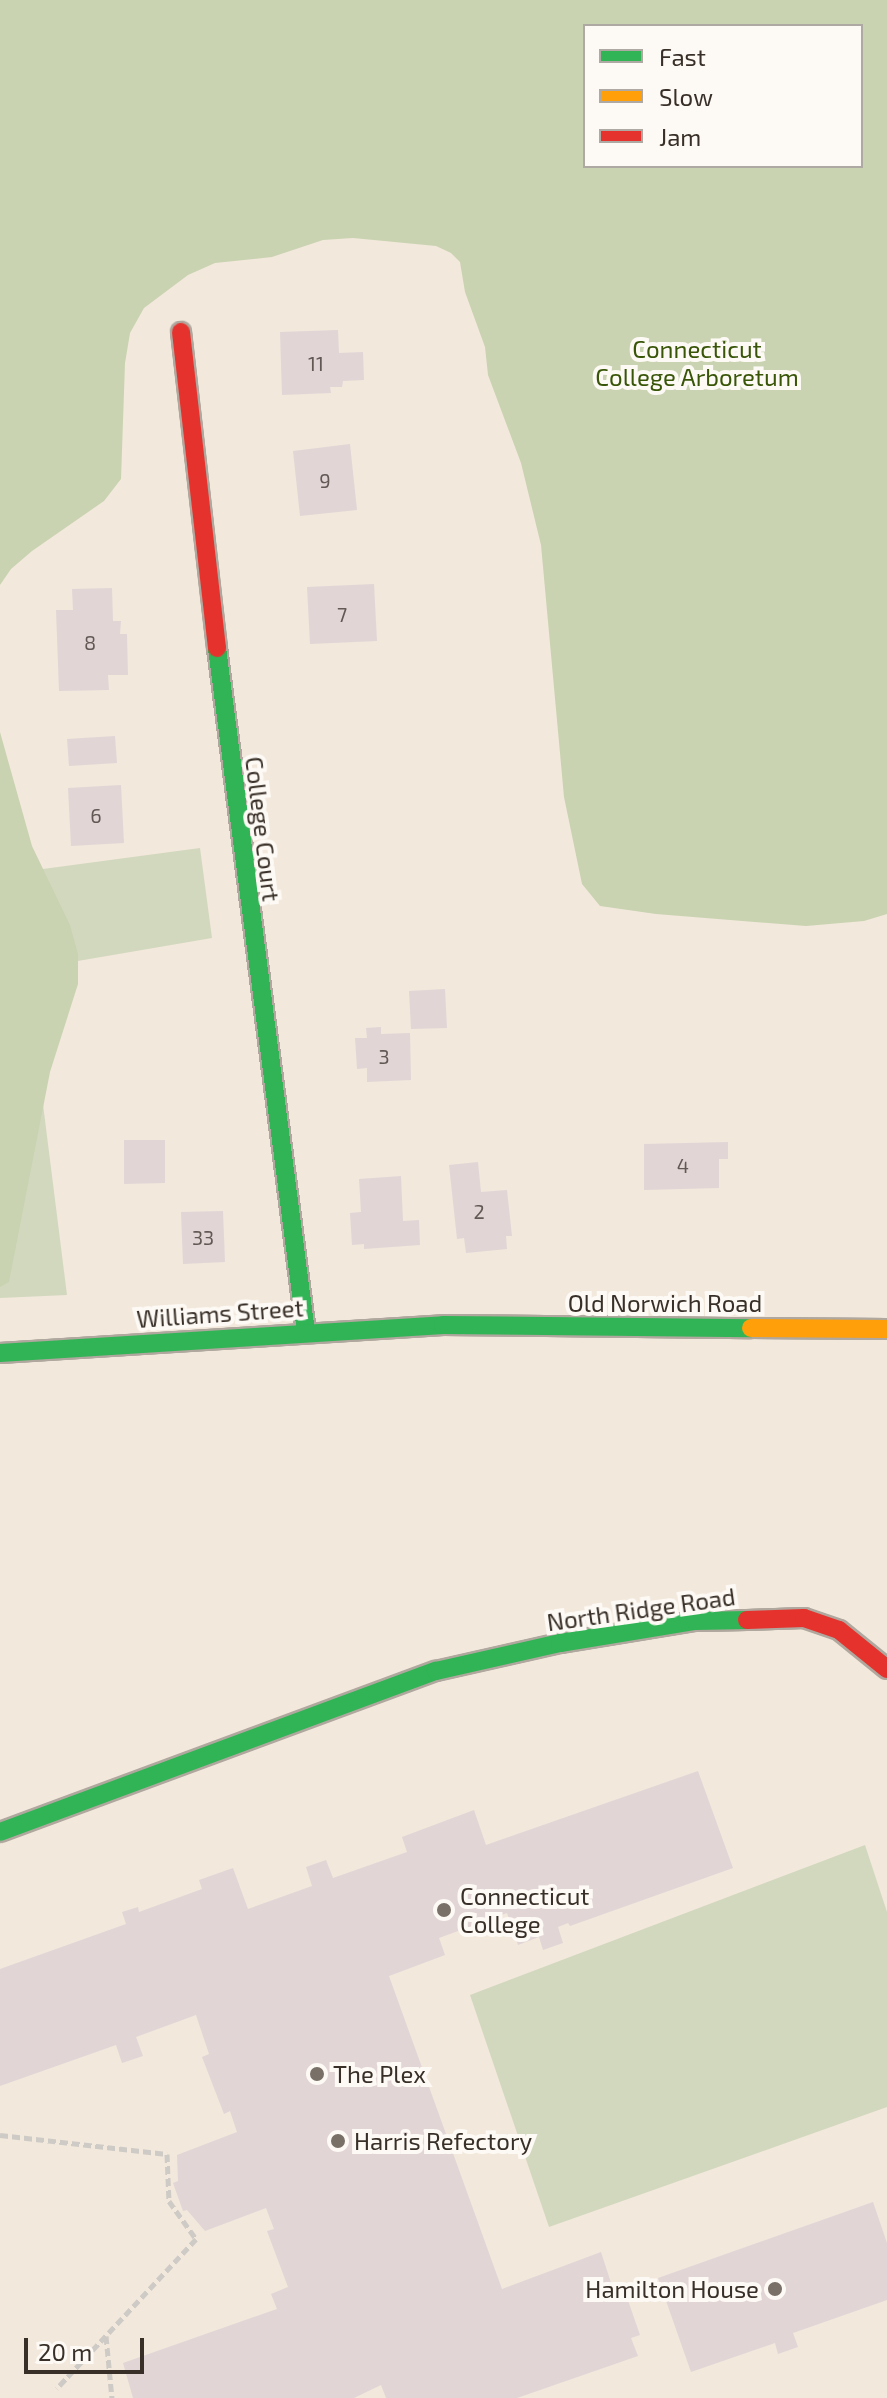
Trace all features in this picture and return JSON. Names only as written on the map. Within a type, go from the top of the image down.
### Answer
[{"type":"street","name":"College Court","points":[[181,332],[228,748],[306,1332]]},
{"type":"street","name":"Williams Street","points":[[0,1353],[443,1325]]},
{"type":"street","name":"Old Norwich Road","points":[[443,1325],[887,1329]]},
{"type":"street","name":"North Ridge Road","points":[[0,1832],[436,1671],[641,1628],[775,1617],[821,1622],[858,1643],[887,1669]]},
{"type":"path","points":[[0,2135],[167,2154],[169,2201],[196,2239],[57,2388]]},
{"type":"path","points":[[106,2336],[112,2398]]},
{"type":"green space","name":"Connecticut College Arboretum","points":[[0,0],[887,0],[887,914],[864,921],[806,926],[656,914],[600,906],[582,884],[564,797],[541,545],[521,463],[488,375],[485,347],[465,292],[460,262],[451,253],[436,246],[353,238],[323,240],[272,257],[215,263],[188,275],[144,308],[130,333],[125,363],[121,479],[104,501],[11,569],[0,585]]},
{"type":"green space","points":[[0,732],[32,846],[70,925],[78,954],[78,984],[50,1072],[9,1282],[0,1287]]},
{"type":"green space","points":[[0,767],[13,873],[200,848],[212,938],[31,969],[30,1001],[67,1295],[0,1298]]},
{"type":"green space","points":[[865,1845],[887,1912],[887,2107],[549,2227],[470,1995]]},
{"type":"building","points":[[338,330],[339,353],[363,352],[364,380],[343,381],[342,387],[330,387],[331,393],[282,395],[280,332]]},
{"type":"building","points":[[350,444],[357,510],[300,516],[293,451]]},
{"type":"building","points":[[374,584],[377,641],[310,644],[307,587]]},
{"type":"building","points":[[112,588],[113,621],[121,621],[120,634],[127,634],[128,675],[108,675],[109,690],[59,691],[56,610],[73,610],[72,589]]},
{"type":"building","points":[[115,736],[117,763],[69,766],[67,739]]},
{"type":"building","points":[[121,785],[124,843],[71,846],[68,788]]},
{"type":"building","points":[[445,989],[447,1028],[411,1029],[409,991]]},
{"type":"building","points":[[381,1027],[381,1034],[410,1033],[411,1080],[367,1082],[367,1068],[357,1069],[355,1038],[367,1038],[366,1028]]},
{"type":"building","points":[[124,1140],[165,1140],[165,1183],[124,1184]]},
{"type":"building","points":[[728,1142],[728,1159],[719,1159],[719,1188],[644,1190],[644,1144]]},
{"type":"building","points":[[478,1162],[481,1192],[507,1190],[512,1236],[506,1236],[507,1249],[466,1253],[464,1238],[457,1239],[449,1165]]},
{"type":"building","points":[[401,1176],[403,1221],[419,1220],[420,1245],[364,1249],[364,1244],[352,1245],[350,1213],[361,1212],[359,1179]]},
{"type":"building","points":[[223,1211],[225,1262],[183,1264],[181,1212]]},
{"type":"building","name":"The Plex","points":[[698,1771],[733,1868],[570,1926],[568,1923],[558,1927],[563,1943],[543,1950],[539,1937],[518,1945],[507,1913],[439,1938],[445,1955],[389,1976],[502,2289],[601,2252],[613,2289],[623,2286],[640,2335],[631,2338],[638,2356],[517,2398],[386,2398],[381,2385],[354,2398],[133,2398],[123,2363],[277,2309],[271,2294],[288,2287],[267,2231],[274,2229],[266,2208],[205,2231],[187,2210],[183,2211],[173,2183],[178,2181],[177,2155],[237,2132],[230,2111],[224,2114],[202,2057],[209,2054],[196,2015],[136,2037],[143,2056],[122,2063],[116,2045],[0,2086],[0,1969],[126,1924],[122,1912],[138,1907],[139,1912],[202,1889],[199,1880],[233,1868],[248,1909],[312,1886],[306,1867],[326,1860],[333,1878],[407,1852],[402,1837],[474,1810],[486,1845]]},
{"type":"building","name":"Hamilton House","points":[[873,2202],[887,2243],[887,2300],[793,2333],[798,2347],[778,2354],[775,2343],[691,2372],[658,2278]]},
{"type":"traffic: fast","points":[[217,648],[306,1332]]},
{"type":"traffic: fast","points":[[0,1353],[443,1325],[751,1328]]},
{"type":"traffic: fast","points":[[0,1832],[436,1671],[560,1643],[695,1621],[747,1620]]},
{"type":"traffic: slow","points":[[751,1328],[887,1329]]},
{"type":"traffic: jam","points":[[181,332],[217,648]]},
{"type":"traffic: jam","points":[[747,1620],[804,1618],[839,1630],[887,1669]]},
{"type":"place","name":"Connecticut College","points":[[444,1910]]},
{"type":"place","name":"The Plex","points":[[317,2074]]},
{"type":"place","name":"Harris Refectory","points":[[338,2141]]},
{"type":"place","name":"Hamilton House","points":[[775,2289]]}]
